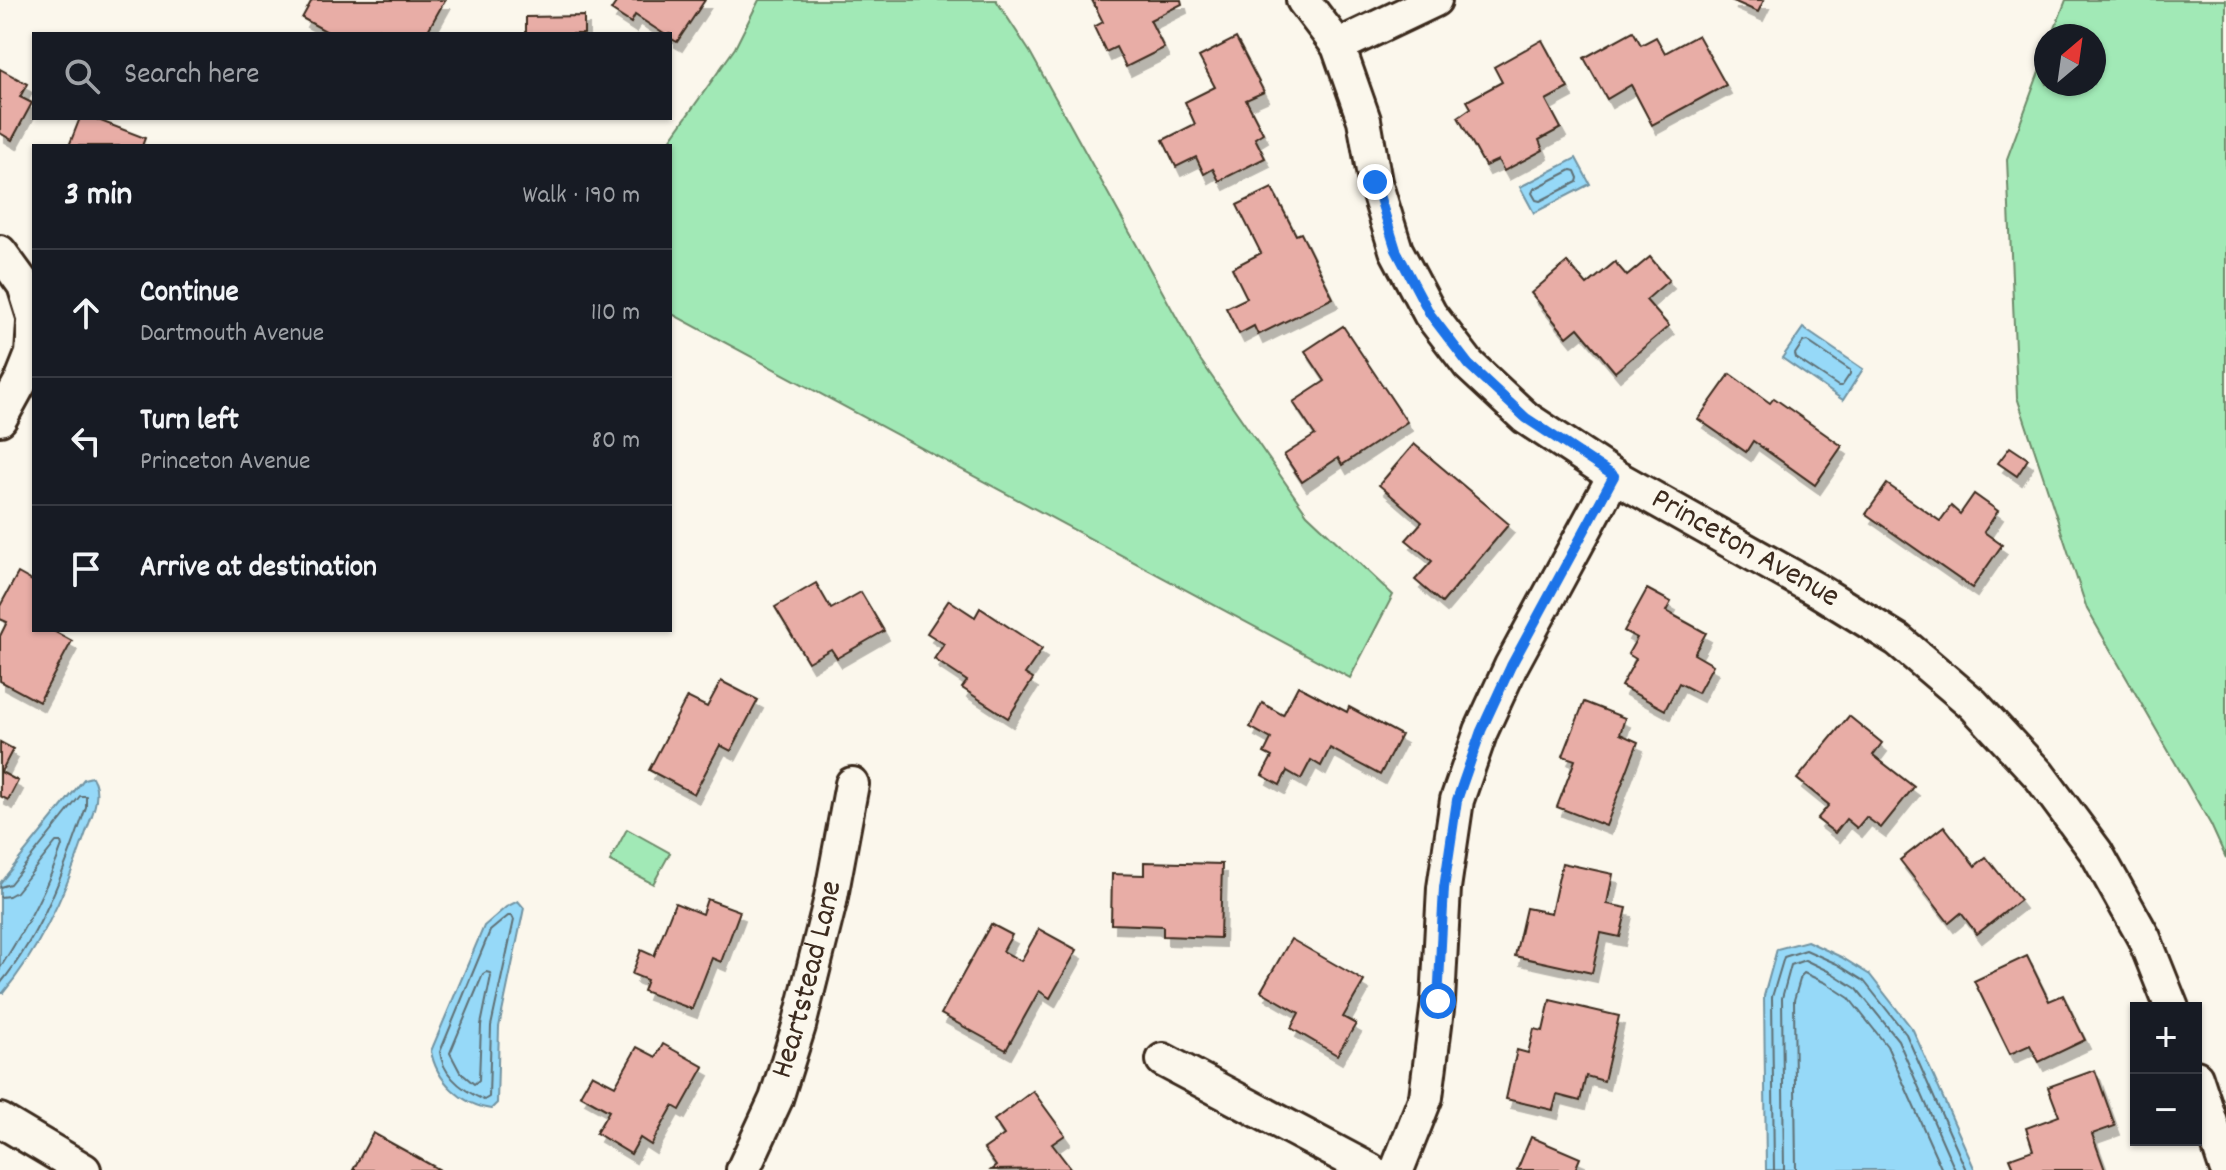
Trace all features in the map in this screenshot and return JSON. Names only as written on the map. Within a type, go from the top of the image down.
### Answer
[{"type":"street","name":"Princeton Avenue","points":[[1303,0],[1338,46],[1364,120],[1375,182],[1396,250],[1430,314],[1469,365],[1526,418],[1614,476],[1817,590],[1898,640],[1973,704],[2039,775],[2096,852],[2144,938],[2170,1002]]},
{"type":"street","points":[[1338,46],[1435,0]]},
{"type":"street","points":[[0,252],[24,285],[32,310]]},
{"type":"street","points":[[0,419],[32,354]]},
{"type":"street","points":[[1397,1170],[1426,1097],[1438,1001],[1444,888],[1457,800],[1481,731],[1511,666],[1614,476]]},
{"type":"street","name":"Heartstead Lane","points":[[743,1170],[776,1099],[799,1026],[830,902],[852,784]]},
{"type":"street","points":[[1163,1060],[1370,1170]]},
{"type":"street","points":[[2202,1095],[2226,1168]]},
{"type":"street","points":[[0,1120],[84,1170]]},
{"type":"green space","points":[[759,0],[996,0],[1030,52],[1199,358],[1307,514],[1393,595],[1350,678],[672,314],[672,144],[669,144],[735,48]]},
{"type":"green space","points":[[2066,0],[2226,0],[2226,858],[2211,825],[2087,609],[2017,397],[2007,159],[2034,86],[2034,96],[2106,96],[2106,24],[2057,24]]},
{"type":"green space","points":[[627,829],[670,853],[653,884],[610,861]]},
{"type":"water","points":[[1576,158],[1590,184],[1534,213],[1520,187]]},
{"type":"water","points":[[1803,328],[1863,369],[1843,400],[1782,358]]},
{"type":"water","points":[[92,777],[96,791],[95,806],[61,898],[17,976],[0,993],[0,883],[84,779]]},
{"type":"water","points":[[518,901],[524,908],[499,1027],[497,1103],[491,1109],[470,1102],[452,1089],[438,1072],[431,1051],[484,926]]},
{"type":"water","points":[[1807,941],[1870,975],[1913,1030],[1975,1170],[1766,1170],[1764,996],[1777,949]]},
{"type":"building","points":[[312,0],[445,0],[427,32],[385,32],[379,29],[378,32],[327,32],[302,18]]},
{"type":"building","points":[[618,0],[705,0],[677,42],[672,39],[672,32],[661,32],[635,15],[631,23],[611,10]]},
{"type":"building","points":[[1092,0],[1181,0],[1182,4],[1150,20],[1164,48],[1126,67],[1116,47],[1106,52],[1094,27],[1103,22]]},
{"type":"building","points":[[1731,0],[1764,0],[1758,12]]},
{"type":"building","points":[[584,16],[584,32],[526,32],[526,17]]},
{"type":"building","points":[[1633,31],[1641,45],[1656,37],[1665,53],[1698,35],[1726,85],[1652,125],[1631,85],[1607,99],[1584,58]]},
{"type":"building","points":[[1236,38],[1264,92],[1246,100],[1263,133],[1255,138],[1265,158],[1219,181],[1213,169],[1204,174],[1196,157],[1176,167],[1163,140],[1195,124],[1185,102],[1215,87],[1199,57]]},
{"type":"building","points":[[1542,40],[1568,88],[1546,100],[1561,128],[1539,140],[1543,150],[1504,171],[1498,160],[1485,166],[1458,117],[1471,108],[1467,101],[1502,82],[1494,67]]},
{"type":"building","points":[[0,69],[27,84],[20,97],[32,103],[12,140],[0,133]]},
{"type":"building","points":[[79,120],[98,120],[145,138],[143,144],[70,144]]},
{"type":"building","points":[[1272,188],[1296,235],[1301,233],[1333,298],[1258,335],[1254,326],[1239,334],[1226,308],[1247,298],[1232,268],[1261,253],[1237,205]]},
{"type":"building","points":[[1650,257],[1669,280],[1646,300],[1669,326],[1615,372],[1578,328],[1567,337],[1531,293],[1567,262],[1587,285],[1615,262],[1627,276]]},
{"type":"building","points":[[1343,326],[1407,422],[1342,465],[1338,458],[1302,482],[1284,455],[1315,435],[1293,402],[1325,381],[1305,351]]},
{"type":"building","points":[[1730,374],[1770,403],[1774,398],[1842,446],[1815,485],[1753,441],[1746,452],[1698,419]]},
{"type":"building","points":[[1414,444],[1509,524],[1442,603],[1415,580],[1432,561],[1406,540],[1422,522],[1379,485]]},
{"type":"building","points":[[2010,447],[2028,459],[2017,476],[1998,463]]},
{"type":"building","points":[[1887,484],[1940,521],[1951,506],[1960,514],[1974,494],[1998,511],[1984,532],[2002,545],[1972,588],[1866,514]]},
{"type":"building","points":[[18,573],[32,581],[32,632],[56,632],[72,641],[39,702],[0,681],[0,636],[7,622],[0,619],[0,606]]},
{"type":"building","points":[[816,583],[831,609],[861,592],[884,631],[837,658],[831,649],[808,662],[775,607]]},
{"type":"building","points":[[1647,589],[1671,602],[1666,611],[1706,633],[1694,654],[1713,665],[1698,693],[1679,683],[1665,710],[1621,686],[1636,659],[1628,654],[1637,638],[1624,631]]},
{"type":"building","points":[[949,600],[975,617],[980,608],[1042,649],[1025,674],[1033,679],[1008,718],[962,688],[967,681],[934,659],[944,644],[927,633]]},
{"type":"building","points":[[721,681],[758,700],[731,751],[720,745],[694,794],[649,770],[687,697],[707,707]]},
{"type":"building","points":[[1298,686],[1347,712],[1349,707],[1401,735],[1380,775],[1330,748],[1321,766],[1311,760],[1301,779],[1287,771],[1280,785],[1262,775],[1272,757],[1264,753],[1271,739],[1250,727],[1262,703],[1283,715]]},
{"type":"building","points":[[1584,702],[1625,718],[1620,734],[1638,742],[1606,826],[1557,807],[1575,760],[1563,756]]},
{"type":"building","points":[[1849,716],[1882,743],[1873,755],[1914,787],[1881,828],[1866,817],[1857,828],[1846,819],[1835,833],[1817,819],[1829,805],[1797,779]]},
{"type":"building","points":[[0,742],[13,749],[1,772],[18,781],[8,800],[0,796]]},
{"type":"building","points":[[1944,826],[1975,866],[1986,857],[2020,900],[1977,934],[1961,913],[1949,923],[1900,860]]},
{"type":"building","points":[[1144,862],[1222,864],[1220,938],[1163,936],[1163,926],[1111,924],[1112,874],[1144,875]]},
{"type":"building","points":[[1562,863],[1613,874],[1607,904],[1627,908],[1620,937],[1601,933],[1592,973],[1515,956],[1526,908],[1551,913]]},
{"type":"building","points":[[707,899],[740,911],[721,962],[712,958],[692,1009],[643,991],[647,980],[632,974],[641,950],[654,956],[675,903],[702,914]]},
{"type":"building","points":[[991,924],[1012,935],[1003,951],[1021,961],[1039,929],[1077,950],[1050,998],[1039,991],[1006,1050],[941,1014]]},
{"type":"building","points":[[1291,939],[1364,981],[1343,1017],[1356,1024],[1337,1055],[1291,1028],[1299,1013],[1261,991]]},
{"type":"building","points":[[2027,956],[2049,1001],[2063,995],[2085,1040],[2039,1062],[2030,1045],[2010,1054],[1974,981]]},
{"type":"building","points":[[1550,1000],[1619,1016],[1604,1081],[1586,1076],[1580,1101],[1557,1095],[1553,1110],[1506,1099],[1517,1050],[1528,1053],[1534,1029],[1543,1031]]},
{"type":"building","points":[[663,1044],[704,1067],[680,1110],[673,1106],[651,1145],[640,1138],[631,1154],[596,1133],[609,1111],[580,1095],[592,1074],[615,1086],[637,1047],[656,1057]]},
{"type":"building","points":[[2095,1070],[2115,1126],[2092,1134],[2105,1170],[2015,1170],[2010,1158],[2033,1150],[2026,1128],[2059,1116],[2048,1087]]},
{"type":"building","points":[[1033,1091],[1065,1135],[1052,1144],[1071,1169],[991,1170],[996,1166],[984,1149],[1004,1135],[994,1120]]},
{"type":"building","points":[[373,1133],[440,1170],[353,1170]]},
{"type":"building","points":[[1531,1137],[1580,1158],[1575,1170],[1517,1170]]},
{"type":"route","points":[[1375,182],[1396,250],[1430,314],[1469,365],[1526,418],[1614,476],[1511,666],[1481,731],[1457,800],[1444,888],[1438,1001]]}]
